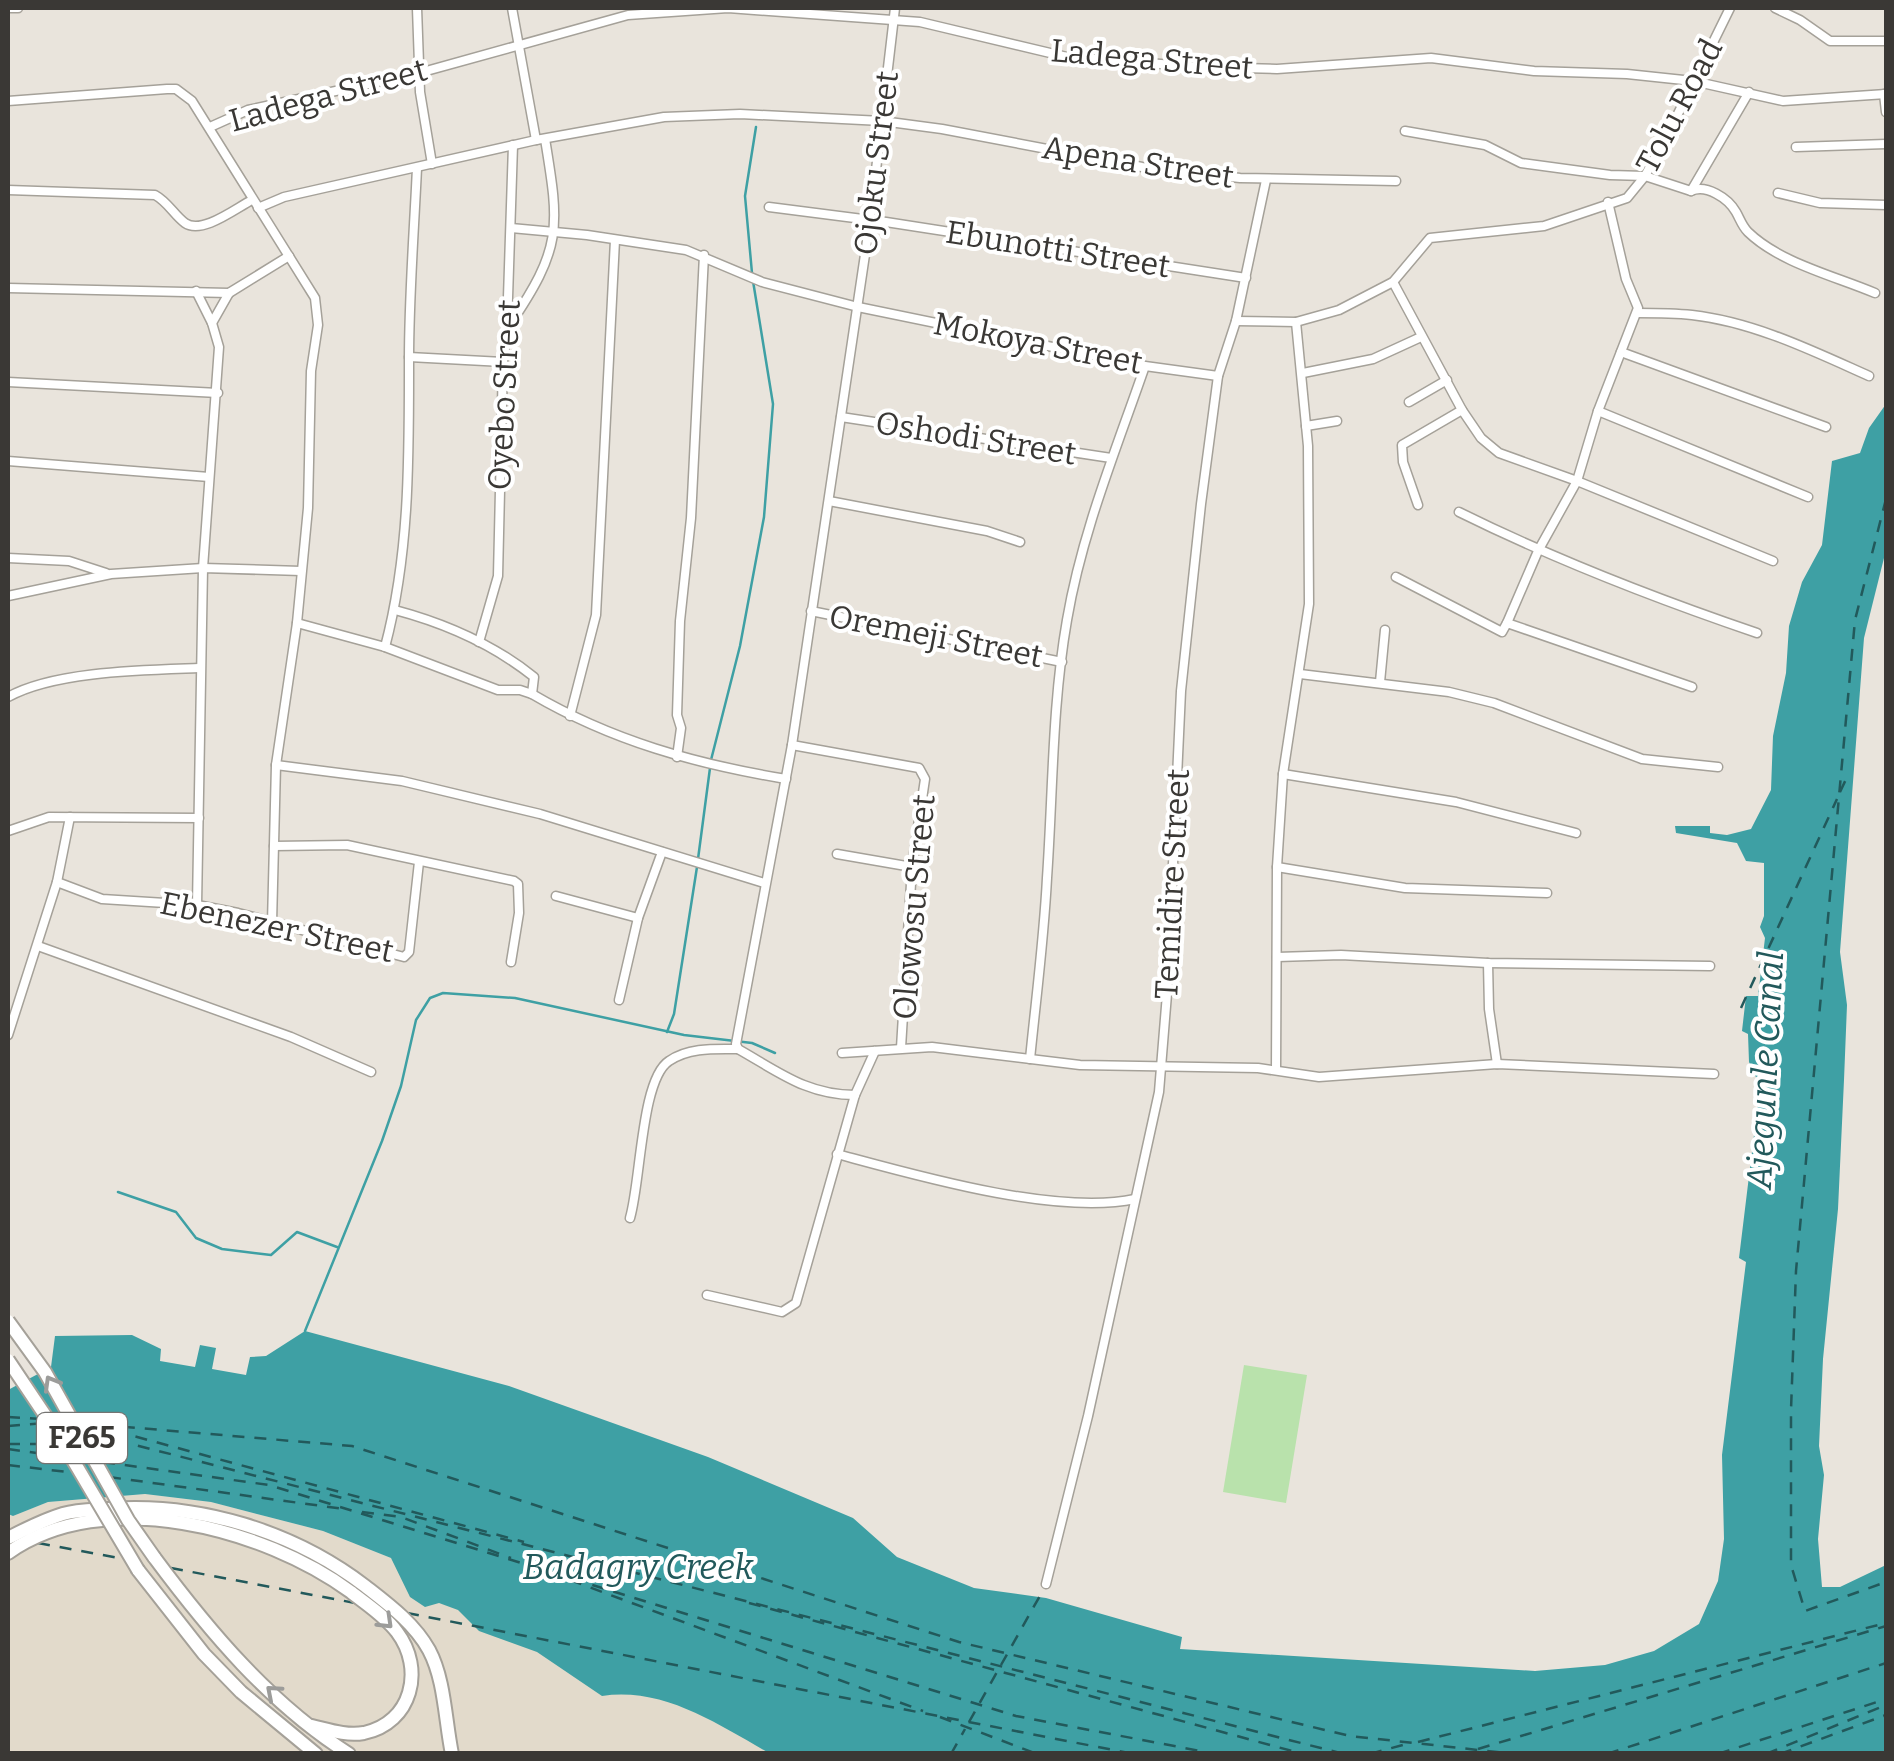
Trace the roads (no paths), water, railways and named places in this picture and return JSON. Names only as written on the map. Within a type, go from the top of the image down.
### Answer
[{"type":"highway","name":"F265","points":[[8,1321],[45,1372],[128,1520],[230,1654],[348,1754]]},
{"type":"highway","name":"F265","points":[[8,1360],[57,1433],[138,1570],[204,1654],[241,1692],[316,1754]]},
{"type":"highway","points":[[8,1538],[67,1513],[138,1507],[186,1511],[241,1523],[290,1542],[339,1566],[413,1628],[436,1668],[452,1754]]},
{"type":"highway","points":[[8,1552],[68,1526],[146,1519],[229,1532],[320,1570],[396,1630],[413,1666],[406,1702],[384,1726],[348,1734],[312,1726]]},
{"type":"street","points":[[8,8],[18,8]]},
{"type":"street","points":[[417,8],[419,73],[432,164]]},
{"type":"street","points":[[508,328],[535,288],[556,231],[556,207],[512,8]]},
{"type":"street","name":"Ladega Street","points":[[210,127],[248,110],[419,73],[628,14],[728,8],[920,22],[1068,56],[1201,67],[1277,70],[1431,58],[1534,71],[1693,81],[1783,102],[1886,94]]},
{"type":"street","name":"Ojoku Street","points":[[764,884],[792,746],[829,501],[870,221],[895,8]]},
{"type":"street","name":"Tolu Road","points":[[1236,321],[1296,322],[1339,310],[1393,282],[1430,238],[1544,226],[1627,198],[1645,176],[1730,8]]},
{"type":"street","points":[[1774,8],[1830,40],[1886,41]]},
{"type":"street","points":[[8,101],[176,90],[192,101],[210,127],[255,204],[311,286],[318,309],[311,371],[308,508],[297,623],[276,764],[272,923]]},
{"type":"street","points":[[1691,191],[1748,92]]},
{"type":"street","points":[[1886,94],[1886,112]]},
{"type":"street","name":"Apena Street","points":[[8,190],[156,195],[185,223],[194,226],[255,204],[540,139],[664,117],[740,114],[942,129],[1142,167],[1266,180],[1396,180]]},
{"type":"street","points":[[1405,131],[1486,145],[1521,163],[1610,176],[1645,176],[1691,191],[1707,189],[1729,203],[1746,231],[1789,258],[1876,292]]},
{"type":"street","points":[[1796,147],[1886,144]]},
{"type":"street","name":"Oyebo Street","points":[[479,642],[498,576],[512,145]]},
{"type":"street","points":[[385,648],[395,610],[407,509],[417,168]]},
{"type":"street","name":"Temidire Street","points":[[1046,1584],[1088,1416],[1162,1068],[1181,691],[1218,376],[1236,321],[1266,180]]},
{"type":"street","points":[[1778,192],[1820,203],[1886,205]]},
{"type":"street","points":[[1396,577],[1502,632],[1507,624],[1538,551],[1577,481],[1598,411],[1638,308],[1626,280],[1608,202]]},
{"type":"street","name":"Ebunotti Street","points":[[768,207],[1246,278]]},
{"type":"street","name":"Mokoya Street","points":[[512,228],[556,231],[704,255],[762,282],[858,307],[1145,366],[1218,376]]},
{"type":"street","points":[[570,716],[596,616],[615,240]]},
{"type":"street","points":[[677,758],[682,728],[676,715],[680,621],[692,518],[704,255]]},
{"type":"street","points":[[212,322],[229,293],[289,256]]},
{"type":"street","points":[[1393,282],[1462,410],[1481,438],[1498,453],[1773,561]]},
{"type":"street","points":[[8,288],[229,293]]},
{"type":"street","points":[[196,291],[220,348],[203,568],[197,905]]},
{"type":"street","points":[[1636,313],[1692,315],[1740,325],[1869,376]]},
{"type":"street","points":[[1276,1070],[1276,866],[1283,774],[1309,604],[1306,426],[1296,322]]},
{"type":"street","points":[[1303,372],[1373,360],[1421,337]]},
{"type":"street","points":[[1621,352],[1826,427]]},
{"type":"street","points":[[409,357],[502,362]]},
{"type":"street","points":[[1030,1060],[1047,881],[1055,715],[1076,576],[1111,458],[1145,366]]},
{"type":"street","points":[[1410,402],[1447,380]]},
{"type":"street","points":[[8,382],[218,394]]},
{"type":"street","points":[[1418,505],[1403,462],[1402,445],[1462,410]]},
{"type":"street","points":[[1598,411],[1808,497]]},
{"type":"street","name":"Oshodi Street","points":[[841,417],[1111,458]]},
{"type":"street","points":[[1306,426],[1337,421]]},
{"type":"street","points":[[8,461],[209,476]]},
{"type":"street","points":[[829,501],[987,530],[1020,542]]},
{"type":"street","points":[[1458,512],[1538,551],[1657,599],[1757,633]]},
{"type":"street","points":[[8,558],[69,562],[111,574]]},
{"type":"street","points":[[8,596],[111,574],[203,568],[301,571]]},
{"type":"street","points":[[395,610],[425,618],[516,663],[534,677],[532,694]]},
{"type":"street","name":"Oremeji Street","points":[[811,611],[1062,662]]},
{"type":"street","points":[[297,623],[385,648],[498,690],[532,694],[604,732],[677,758],[786,779]]},
{"type":"street","points":[[1507,624],[1692,688]]},
{"type":"street","points":[[1380,682],[1385,630]]},
{"type":"street","points":[[8,697],[45,683],[143,670],[199,668]]},
{"type":"street","points":[[1300,674],[1450,692],[1494,703],[1642,759],[1718,767]]},
{"type":"street","name":"Olowosu Street","points":[[792,746],[918,768],[926,779],[912,867],[901,1048]]},
{"type":"street","points":[[276,764],[402,782],[540,814],[764,884],[737,1043]]},
{"type":"street","points":[[1283,774],[1456,802],[1576,833]]},
{"type":"street","points":[[8,831],[49,816],[199,818]]},
{"type":"street","points":[[8,1035],[11,1013],[38,946],[57,882],[70,817]]},
{"type":"street","points":[[274,846],[347,845],[518,884],[519,912],[511,962]]},
{"type":"street","points":[[619,1000],[638,918],[662,852]]},
{"type":"street","points":[[836,854],[912,867]]},
{"type":"street","name":"Ebenezer Street","points":[[57,882],[102,899],[197,905],[407,956],[419,862]]},
{"type":"street","points":[[1276,866],[1405,888],[1548,893]]},
{"type":"street","points":[[556,896],[638,918]]},
{"type":"street","points":[[38,946],[291,1038],[371,1072]]},
{"type":"street","points":[[1277,957],[1341,954],[1488,962],[1710,966]]},
{"type":"street","points":[[1488,962],[1489,1009],[1497,1064]]},
{"type":"street","points":[[630,1218],[649,1094],[656,1074],[669,1060],[737,1043],[808,1089],[826,1095],[855,1095]]},
{"type":"street","points":[[842,1053],[932,1046],[1030,1060],[1276,1070],[1319,1077],[1497,1064],[1714,1074]]},
{"type":"street","points":[[706,1294],[782,1312],[796,1303],[855,1095],[875,1051]]},
{"type":"street","points":[[837,1154],[917,1176],[1040,1198],[1112,1204],[1135,1199]]},
{"type":"water","name":"Badagry Creek","points":[[1886,404],[1886,550],[1864,638],[1840,952],[1847,1005],[1838,1209],[1823,1359],[1819,1446],[1824,1475],[1818,1539],[1822,1587],[1840,1587],[1886,1565],[1886,1753],[769,1753],[668,1702],[625,1695],[602,1696],[537,1652],[479,1631],[458,1610],[439,1603],[425,1607],[410,1597],[391,1558],[323,1531],[211,1502],[145,1494],[48,1502],[13,1516],[8,1514],[8,1390],[51,1367],[55,1336],[132,1335],[161,1349],[160,1361],[195,1367],[200,1345],[216,1348],[212,1369],[246,1375],[250,1357],[266,1356],[305,1331],[509,1386],[708,1457],[853,1518],[897,1557],[974,1588],[1046,1598],[1182,1637],[1180,1649],[1535,1671],[1605,1665],[1654,1651],[1699,1624],[1718,1581],[1724,1539],[1722,1455],[1746,1262],[1739,1258],[1760,1086],[1749,1062],[1748,1034],[1742,1031],[1746,996],[1758,996],[1765,938],[1760,927],[1764,916],[1764,863],[1746,861],[1737,843],[1676,833],[1675,826],[1710,826],[1710,833],[1727,835],[1751,829],[1771,790],[1773,736],[1786,673],[1789,626],[1802,582],[1822,545],[1832,461],[1860,453],[1869,428]]},
{"type":"waterway","points":[[752,273],[745,196],[756,127]]},
{"type":"waterway","points":[[711,760],[740,646],[764,517],[773,404],[753,281]]},
{"type":"waterway","points":[[698,859],[710,768]]},
{"type":"waterway","points":[[667,1032],[674,1014],[697,867]]},
{"type":"waterway","points":[[305,1331],[382,1141],[401,1086],[416,1020],[430,998],[443,993],[515,998],[684,1035],[752,1043],[775,1053]]},
{"type":"waterway","points":[[118,1192],[176,1212],[196,1238],[222,1249],[271,1255],[297,1232],[337,1247]]},
{"type":"water label","name":"Ajegunle Canal","points":[[1765,1070]]}]
